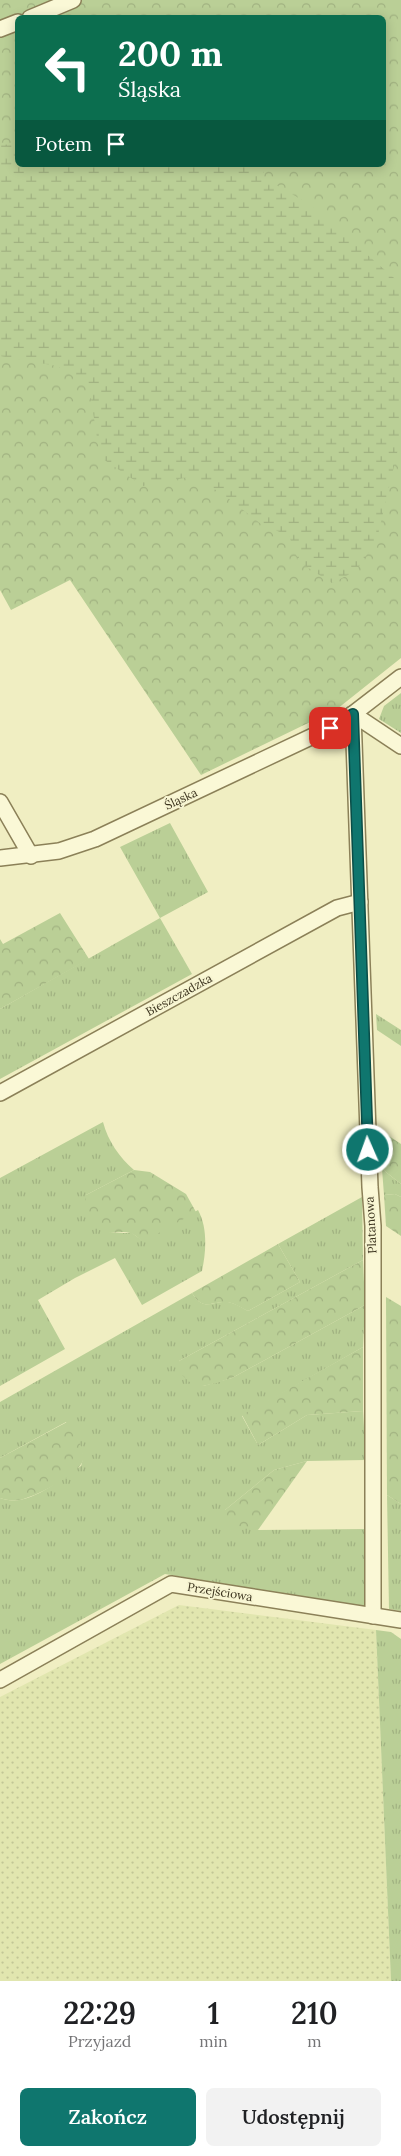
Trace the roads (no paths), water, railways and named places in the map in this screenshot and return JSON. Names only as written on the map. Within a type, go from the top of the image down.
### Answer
[{"type":"street","points":[[37,15],[73,0]]},
{"type":"street","points":[[0,30],[15,23]]},
{"type":"street","name":"Śląska","points":[[0,858],[31,856],[59,851],[95,839],[330,728],[353,714],[401,677]]},
{"type":"street","points":[[353,714],[401,746]]},
{"type":"street","name":"Platanowa","points":[[353,714],[373,1226],[373,1616]]},
{"type":"street","points":[[0,802],[31,856]]},
{"type":"street","name":"Bieszczadzka","points":[[0,1092],[337,908],[360,902]]},
{"type":"street","name":"Przejściowa","points":[[0,1680],[172,1584],[401,1620]]}]
